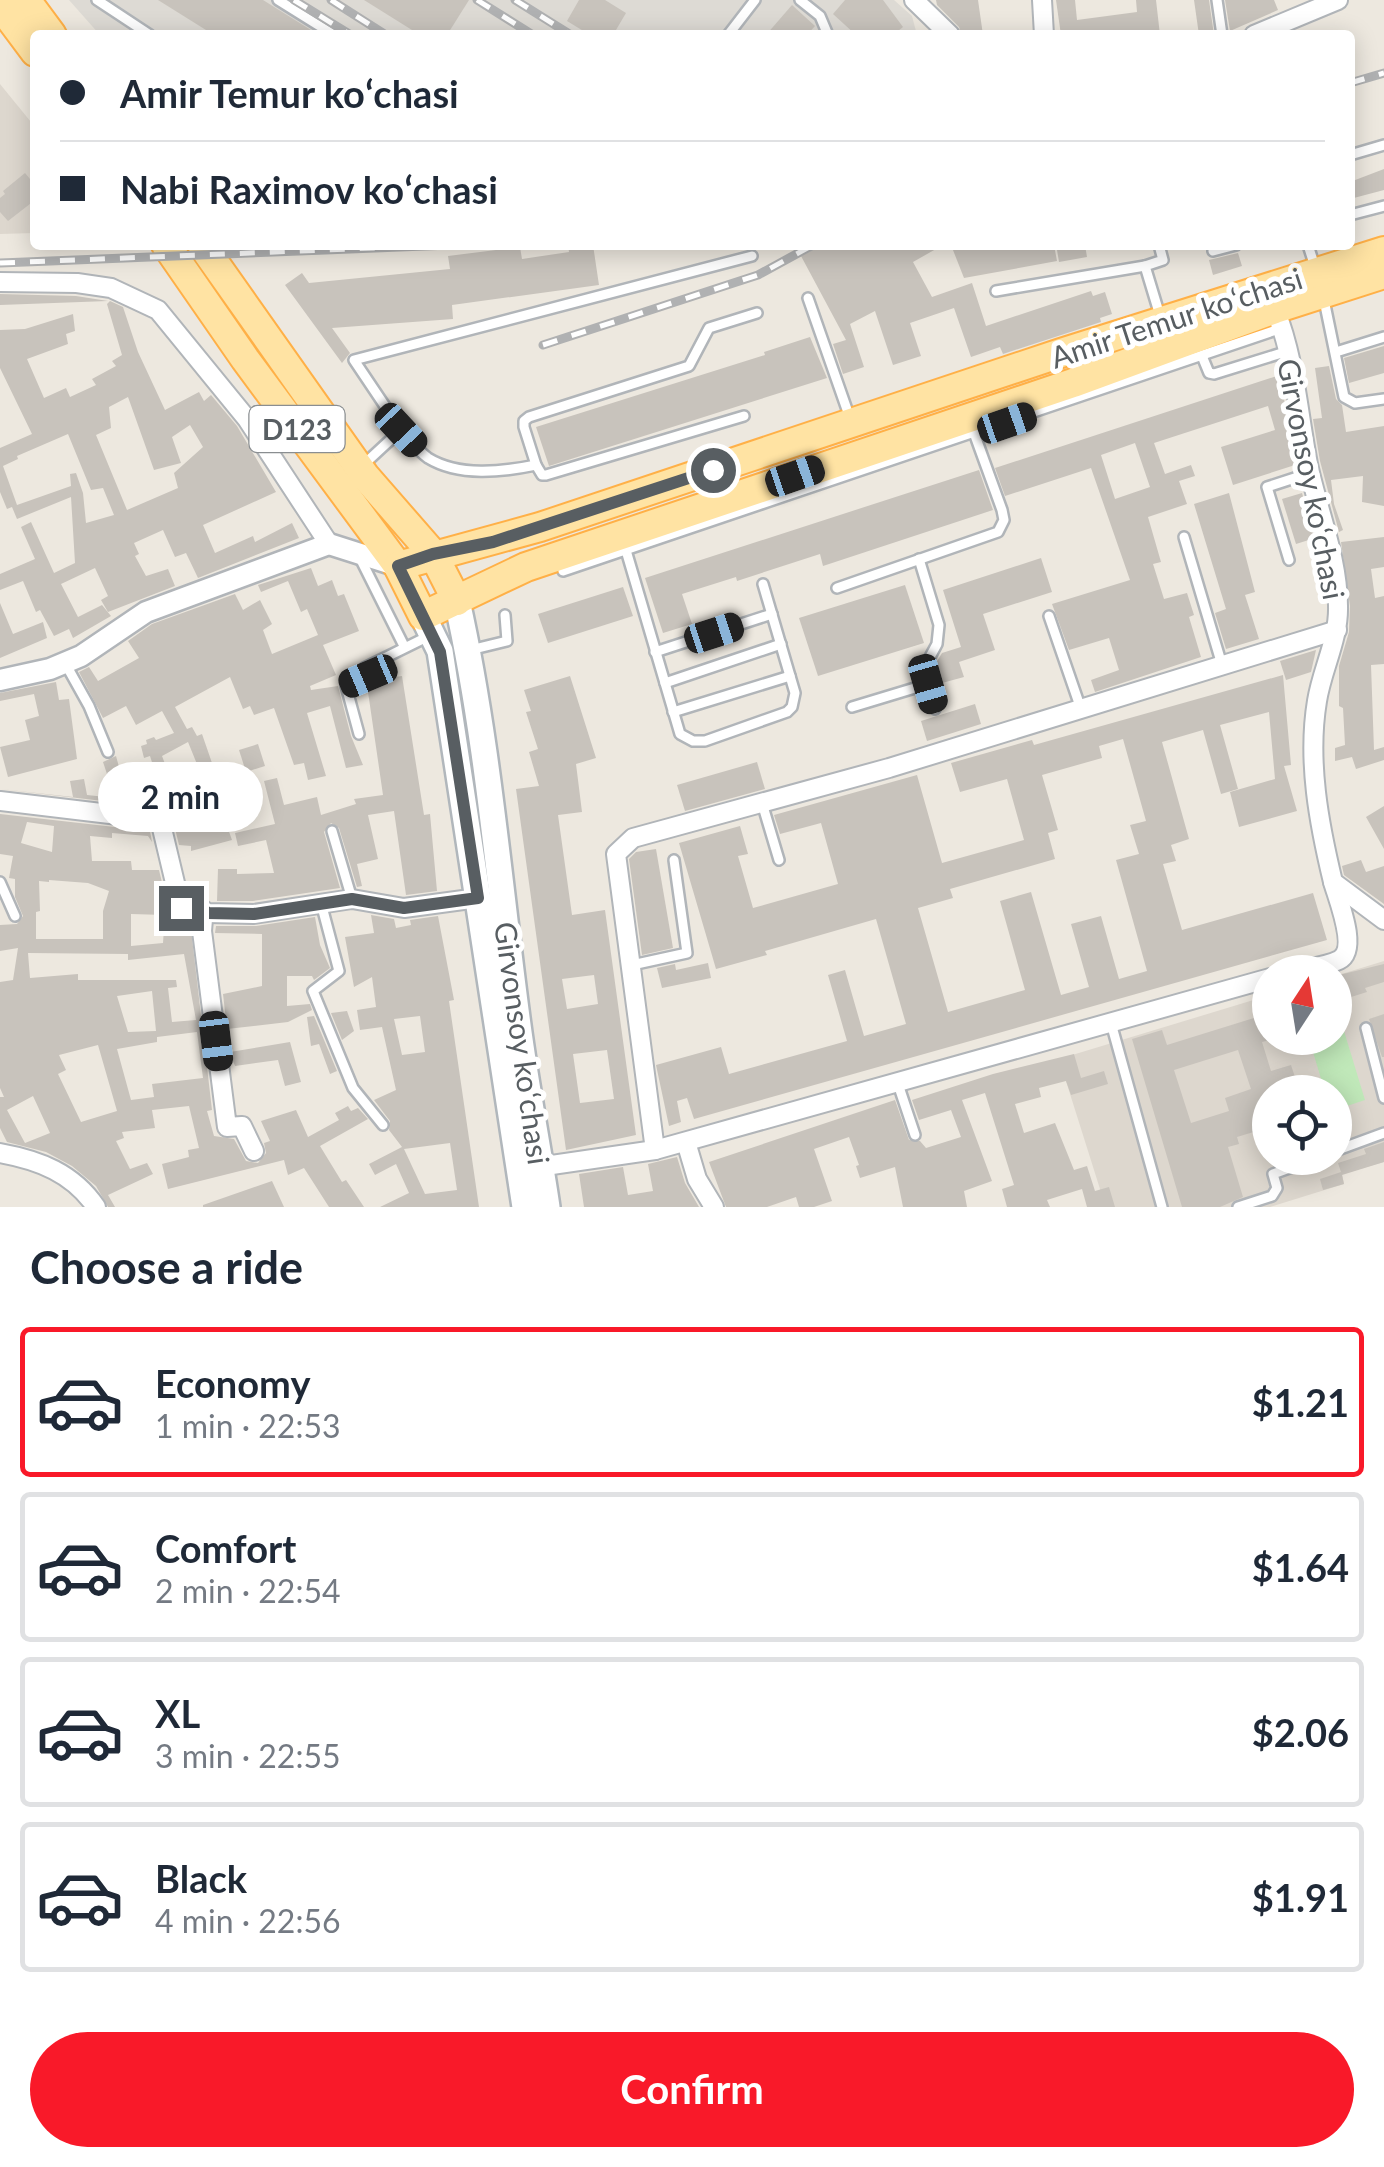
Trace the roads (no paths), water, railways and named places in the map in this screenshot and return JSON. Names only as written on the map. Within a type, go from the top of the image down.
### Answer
[{"type":"main road","points":[[26,0],[48,30]]},
{"type":"main road","points":[[0,5],[30,45]]},
{"type":"main road","name":"Girvonsoy koʻchasi","points":[[169,250],[398,566],[440,652],[478,898],[530,1168],[547,1207]]},
{"type":"main road","name":"Girvonsoy koʻchasi","points":[[206,250],[359,469],[433,554],[457,600],[468,650],[518,1030],[530,1168],[525,1207]]},
{"type":"main road","name":"Amir Temur koʻchasi","points":[[398,566],[433,554],[493,542],[1316,270],[1384,251]]},
{"type":"main road","name":"Amir Temur koʻchasi","points":[[1316,270],[1384,274]]},
{"type":"main road","name":"Amir Temur koʻchasi","points":[[428,626],[457,600],[526,567],[624,543],[972,426],[1073,383],[1278,318],[1316,270]]},
{"type":"main road","points":[[1061,354],[1073,383]]},
{"type":"street","points":[[914,0],[945,30]]},
{"type":"street","points":[[1042,0],[1044,30]]},
{"type":"street","points":[[1266,30],[1338,0]]},
{"type":"street","points":[[0,282],[77,283],[111,288],[158,310],[246,419],[329,544],[398,566]]},
{"type":"street","name":"Girvonsoy koʻchasi","points":[[1278,318],[1333,562],[1338,603],[1337,630],[1317,700],[1313,734],[1318,815],[1349,940],[1344,955]]},
{"type":"street","points":[[0,680],[65,663],[146,612],[329,544]]},
{"type":"street","points":[[655,1150],[616,854],[622,844],[889,768],[1337,630]]},
{"type":"street","points":[[0,800],[160,820],[181,908],[254,914],[352,899],[404,908],[478,898]]},
{"type":"street","points":[[1333,882],[1384,920]]},
{"type":"street","points":[[208,913],[203,918],[202,931],[227,1128],[242,1126],[254,1151]]},
{"type":"street","points":[[530,1168],[655,1150],[1252,983]]},
{"type":"street","points":[[686,1142],[697,1180],[714,1207]]},
{"type":"street","points":[[0,1152],[52,1165],[96,1207]]},
{"type":"lane","points":[[97,0],[142,30]]},
{"type":"lane","points":[[278,0],[326,30]]},
{"type":"lane","points":[[732,30],[755,0]]},
{"type":"lane","points":[[800,0],[821,18],[826,30]]},
{"type":"lane","points":[[1217,0],[1221,30]]},
{"type":"lane","points":[[819,30],[821,18]]},
{"type":"lane","points":[[1355,154],[1384,145]]},
{"type":"lane","points":[[1355,214],[1384,206]]},
{"type":"lane","points":[[996,291],[1145,266],[1163,260],[1161,250]]},
{"type":"lane","points":[[536,465],[488,471],[450,469],[425,456],[401,430],[354,360],[752,256]]},
{"type":"lane","points":[[1145,266],[1161,322]]},
{"type":"lane","points":[[1316,270],[1346,400],[1355,403],[1384,399]]},
{"type":"lane","points":[[808,298],[852,423]]},
{"type":"lane","points":[[744,416],[546,475],[536,465],[524,426],[528,416],[689,366],[709,328],[757,313]]},
{"type":"lane","points":[[837,588],[998,532],[1002,510],[972,426],[1202,356],[1278,318]]},
{"type":"lane","points":[[1336,352],[1384,337]]},
{"type":"lane","points":[[1202,356],[1209,373],[1214,374],[1288,351]]},
{"type":"lane","points":[[359,469],[401,430]]},
{"type":"lane","points":[[1289,560],[1267,487],[1310,473]]},
{"type":"lane","points":[[1184,537],[1222,665]]},
{"type":"lane","points":[[563,572],[624,543],[680,734],[693,741],[706,741],[787,712],[792,706],[795,693],[763,584]]},
{"type":"lane","points":[[358,554],[404,646]]},
{"type":"lane","points":[[919,559],[940,626],[937,644],[924,668],[935,708]]},
{"type":"lane","points":[[655,652],[772,614]]},
{"type":"lane","points":[[468,650],[508,641],[505,615]]},
{"type":"lane","points":[[1049,616],[1081,709]]},
{"type":"lane","points":[[359,734],[346,686],[368,676],[364,668],[404,646],[428,626]]},
{"type":"lane","points":[[665,683],[781,644]]},
{"type":"lane","points":[[65,663],[108,752]]},
{"type":"lane","points":[[674,712],[790,676]]},
{"type":"lane","points":[[852,707],[928,684]]},
{"type":"lane","points":[[762,803],[778,860]]},
{"type":"lane","points":[[332,831],[352,899]]},
{"type":"lane","points":[[629,966],[687,953],[674,860]]},
{"type":"lane","points":[[0,882],[15,916]]},
{"type":"lane","points":[[321,903],[339,971],[314,990],[353,1088],[382,1125]]},
{"type":"lane","points":[[1110,1020],[1162,1207]]},
{"type":"lane","points":[[1366,1028],[1384,1098]]},
{"type":"lane","points":[[897,1082],[915,1135]]},
{"type":"lane","points":[[1352,1145],[1384,1134]]},
{"type":"lane","points":[[1238,1207],[1272,1196],[1277,1188],[1273,1175]]},
{"type":"railway","points":[[294,0],[343,30]]},
{"type":"railway","points":[[331,0],[378,30]]},
{"type":"railway","points":[[477,0],[525,30]]},
{"type":"railway","points":[[515,0],[563,30]]},
{"type":"railway","points":[[1355,82],[1384,73]]},
{"type":"railway","points":[[0,263],[325,250]]},
{"type":"railway","points":[[543,345],[758,275],[804,250]]}]
